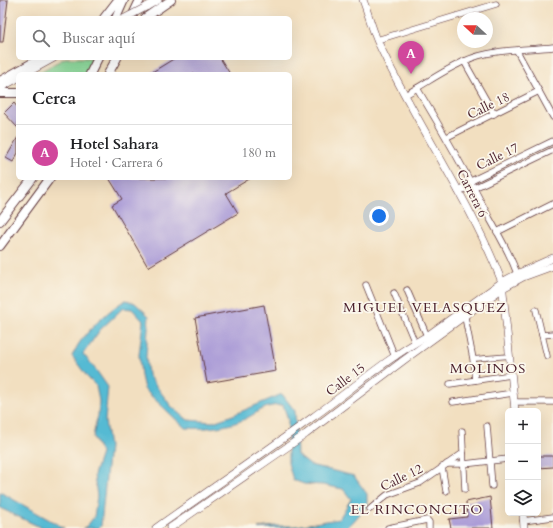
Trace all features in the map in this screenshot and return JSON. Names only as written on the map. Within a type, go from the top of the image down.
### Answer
[{"type":"main road","points":[[106,16],[118,0]]},
{"type":"main road","points":[[117,16],[124,0]]},
{"type":"main road","points":[[132,16],[140,0]]},
{"type":"main road","points":[[148,16],[172,0]]},
{"type":"main road","points":[[0,81],[37,60]]},
{"type":"main road","points":[[91,72],[97,60]]},
{"type":"main road","points":[[108,72],[112,60]]},
{"type":"main road","points":[[108,72],[116,60]]},
{"type":"main road","points":[[0,93],[16,93]]},
{"type":"main road","points":[[0,221],[31,180]]},
{"type":"main road","points":[[0,246],[49,180]]},
{"type":"street","points":[[129,16],[158,0]]},
{"type":"street","name":"Carrera 6","points":[[363,0],[377,40],[495,263],[503,285],[515,408]]},
{"type":"street","points":[[377,40],[496,4]]},
{"type":"street","points":[[405,95],[464,61],[476,57],[499,52],[553,47]]},
{"type":"street","points":[[517,51],[553,117]]},
{"type":"street","points":[[29,72],[50,60]]},
{"type":"street","points":[[464,61],[494,114]]},
{"type":"street","points":[[0,88],[16,79]]},
{"type":"street","name":"Carrera 6","points":[[417,88],[447,137],[471,181],[518,276]]},
{"type":"street","name":"Calle 18","points":[[447,137],[539,92]]},
{"type":"street","name":"Calle 17","points":[[458,191],[471,181],[553,141]]},
{"type":"street","name":"Calle 17","points":[[458,191],[474,188],[553,150]]},
{"type":"street","points":[[497,232],[553,204]]},
{"type":"street","name":"Calle 15","points":[[156,528],[415,343],[503,285],[553,258]]},
{"type":"street","name":"Calle 15","points":[[518,276],[553,266]]},
{"type":"street","points":[[366,285],[395,357]]},
{"type":"street","name":"Calle 15","points":[[170,528],[316,427],[404,360],[465,317],[503,285]]},
{"type":"street","points":[[407,290],[427,336]]},
{"type":"street","points":[[394,293],[415,343]]},
{"type":"street","points":[[536,310],[547,356]]},
{"type":"street","points":[[465,317],[473,359],[475,380]]},
{"type":"street","points":[[542,335],[553,334]]},
{"type":"street","points":[[473,359],[510,356]]},
{"type":"street","points":[[450,384],[511,375]]},
{"type":"street","points":[[453,402],[513,393]]},
{"type":"street","points":[[514,402],[553,402]]},
{"type":"street","points":[[312,418],[316,427]]},
{"type":"street","points":[[487,426],[492,486]]},
{"type":"street","points":[[462,431],[465,488]]},
{"type":"street","name":"Calle 12","points":[[370,509],[387,495],[420,483],[463,453]]},
{"type":"street","points":[[446,490],[445,466],[505,459]]},
{"type":"street","points":[[222,481],[226,489]]},
{"type":"street","points":[[524,524],[553,517]]},
{"type":"street","points":[[388,528],[428,521],[429,528]]},
{"type":"green space","points":[[61,60],[92,60],[87,72],[40,72]]},
{"type":"water","points":[[126,300],[135,303],[149,316],[146,356],[148,375],[171,406],[188,420],[213,422],[282,394],[295,411],[297,455],[310,465],[354,476],[367,494],[367,506],[352,523],[346,528],[258,528],[296,526],[339,519],[351,499],[343,489],[323,485],[304,484],[293,480],[288,463],[288,419],[283,405],[271,406],[243,420],[229,425],[207,428],[185,428],[144,389],[139,355],[143,321],[132,309],[123,308],[100,330],[83,354],[108,387],[105,421],[109,447],[101,526],[99,528],[83,528],[87,526],[94,517],[97,496],[94,475],[101,453],[93,437],[98,416],[99,401],[96,386],[88,378],[72,356],[80,342],[95,325],[120,303]]},
{"type":"water","points":[[0,492],[64,528],[42,528],[0,508]]},
{"type":"building","points":[[0,0],[8,0],[3,42],[0,42]]},
{"type":"building","points":[[172,60],[221,60],[229,72],[152,72]]},
{"type":"building","points":[[14,103],[16,106],[16,126],[4,113]]},
{"type":"building","points":[[16,140],[16,157],[13,162],[6,158]]},
{"type":"building","points":[[110,180],[248,180],[226,193],[238,213],[148,267],[112,205],[122,199]]},
{"type":"building","points":[[264,305],[276,371],[207,383],[195,318]]},
{"type":"building","points":[[541,456],[553,456],[553,467],[541,468]]},
{"type":"building","points":[[490,497],[493,528],[451,528],[449,519],[467,517],[466,502]]},
{"type":"place","name":"Hotel Sahara","points":[[411,74]]},
{"type":"district","name":"MIGUEL VELASQUEZ","points":[[425,307]]},
{"type":"district","name":"MOLINOS","points":[[488,368]]},
{"type":"district","name":"EL RINCONCITO","points":[[417,509]]}]
